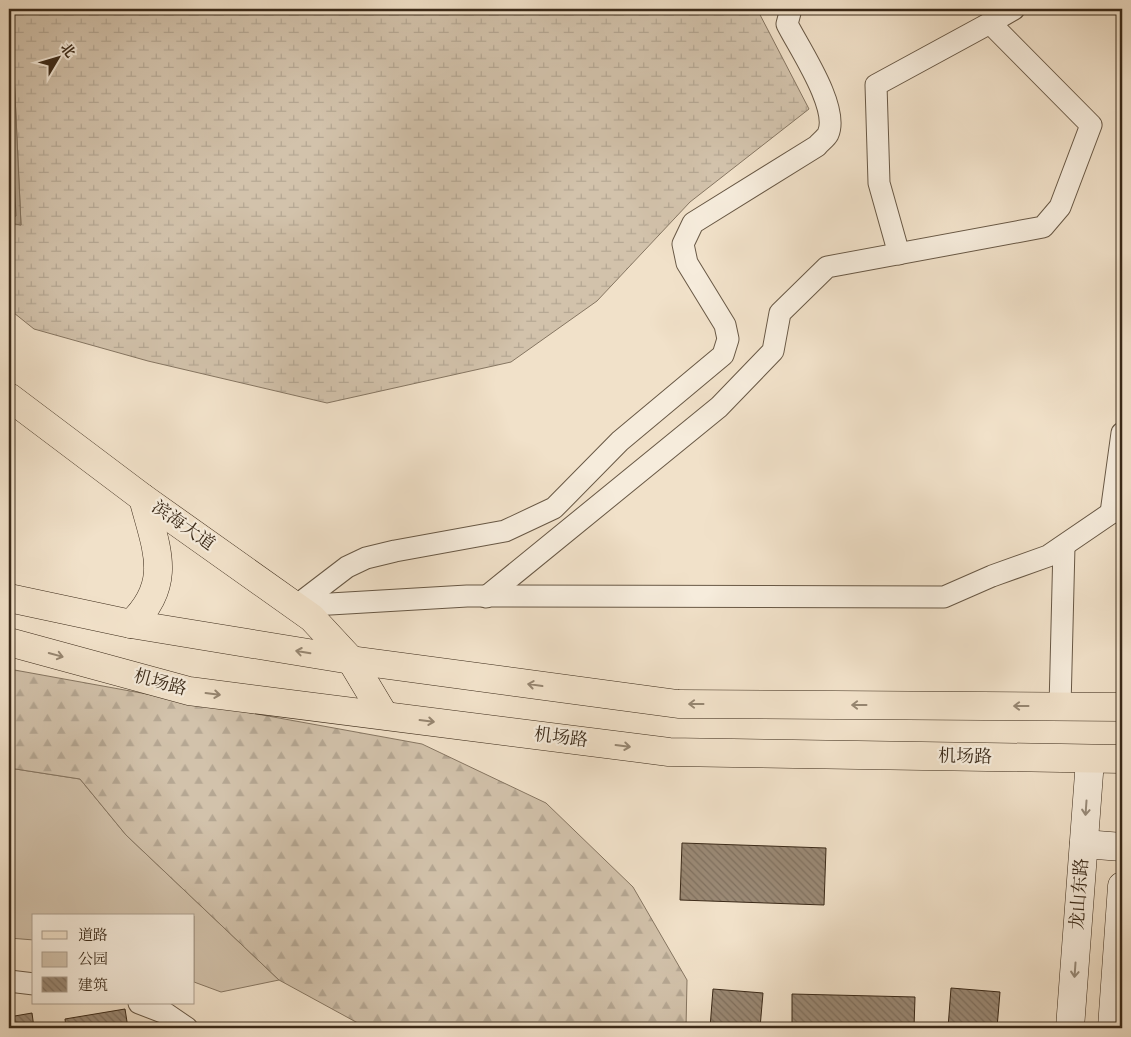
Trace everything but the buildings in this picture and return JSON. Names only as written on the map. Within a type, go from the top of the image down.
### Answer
[{"type":"main road","name":"滨海大道","points":[[9,397],[143,498],[296,606],[326,631],[351,660],[384,715]]},
{"type":"main road","points":[[131,624],[146,609],[157,585],[157,553],[143,498]]},
{"type":"main road","points":[[9,598],[131,624],[351,660],[678,704],[1122,708]]},
{"type":"main road","name":"机场路","points":[[9,642],[189,691],[669,752],[1122,759]]},
{"type":"main road","name":"龙山东路","points":[[1070,1028],[1090,760]]},
{"type":"main road","points":[[1084,844],[1122,847]]},
{"type":"main road","points":[[1112,1028],[1122,886]]},
{"type":"street","points":[[296,606],[348,567],[366,558],[395,551],[505,532],[554,508],[620,442],[722,355],[728,339],[726,325],[687,263],[683,244],[693,223],[817,146],[828,134],[830,118],[826,97],[787,24],[791,9]]},
{"type":"street","points":[[899,254],[879,183],[876,85],[1014,9]]},
{"type":"street","points":[[486,597],[718,407],[772,351],[780,313],[827,267],[1043,227],[1060,208],[1091,125],[990,22]]},
{"type":"street","points":[[296,606],[486,597],[944,597],[992,576],[1048,556],[1116,512],[1122,433]]},
{"type":"street","points":[[1060,706],[1064,546]]},
{"type":"street","points":[[9,981],[32,984]]},
{"type":"street","points":[[142,1004],[164,1013],[187,1028]]},
{"type":"green space","points":[[11,9],[757,9],[809,109],[690,202],[597,301],[511,362],[327,403],[148,361],[34,329],[9,309],[9,223],[21,225]]},
{"type":"green space","points":[[9,669],[422,744],[546,803],[633,887],[687,980],[686,1028],[367,1028],[279,980],[126,835],[80,779],[9,768]]},
{"type":"green space","points":[[9,768],[80,779],[126,835],[279,980],[221,992],[195,982],[195,914],[32,914],[32,940],[9,938]]},
{"type":"water","points":[[9,9],[11,9],[21,225],[9,223]]}]
